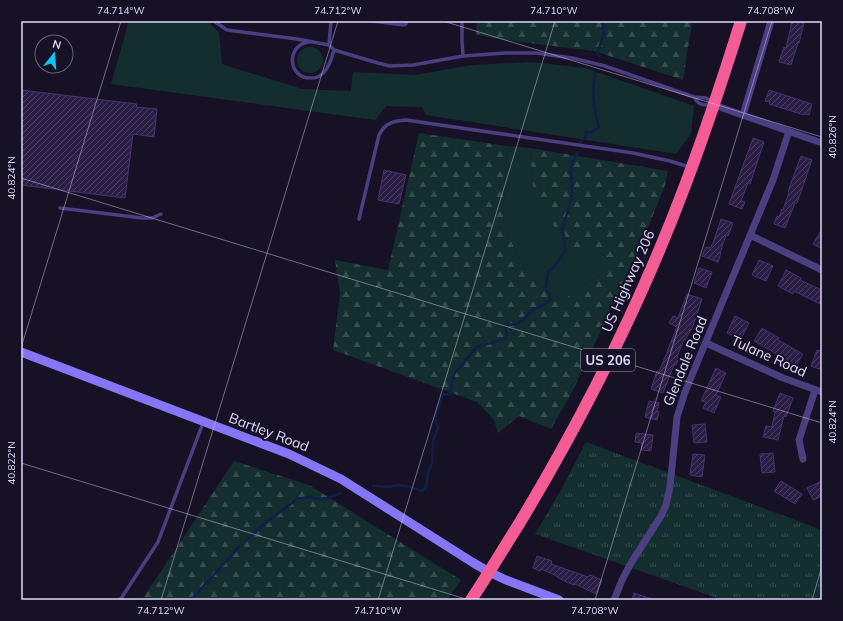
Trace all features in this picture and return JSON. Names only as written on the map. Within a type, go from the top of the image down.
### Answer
[{"type":"highway","name":"US Highway 206","points":[[471,600],[534,498],[597,383],[647,278],[692,168],[741,21]]},
{"type":"street","points":[[743,115],[771,21]]},
{"type":"street","points":[[714,105],[822,143]]},
{"type":"street","name":"Glendale Road","points":[[614,600],[631,562],[661,516],[666,505],[670,487],[677,417],[685,392],[773,180],[789,131]]},
{"type":"street","points":[[750,235],[822,270]]},
{"type":"street","name":"Tulane Road","points":[[706,343],[783,378],[818,391]]},
{"type":"street","name":"Bartley Road","points":[[21,352],[289,454],[328,472],[489,572],[558,600]]},
{"type":"street","points":[[803,459],[800,440],[818,391]]},
{"type":"lane","points":[[214,21],[227,30],[329,44],[334,50],[378,64],[396,66],[425,64],[463,56],[521,53],[536,53],[572,58],[605,66],[694,97],[706,98],[714,105]]},
{"type":"lane","points":[[329,44],[331,21]]},
{"type":"lane","points":[[373,21],[403,25],[408,21]]},
{"type":"lane","points":[[462,21],[463,56]]},
{"type":"lane","points":[[312,42],[300,45],[295,50],[292,58],[296,71],[304,77],[314,78],[322,74],[325,71],[334,50]]},
{"type":"lane","points":[[694,97],[696,102],[703,106],[714,105]]},
{"type":"lane","points":[[359,219],[379,135],[383,128],[389,123],[396,121],[406,120],[633,153],[670,161],[692,168]]},
{"type":"lane","points":[[60,208],[142,218],[152,218],[161,214]]},
{"type":"lane","points":[[120,600],[158,542],[204,422]]},
{"type":"green space","points":[[129,21],[207,21],[219,32],[222,64],[302,89],[351,91],[353,72],[415,75],[472,65],[531,62],[585,68],[694,106],[691,134],[676,154],[426,115],[422,107],[386,106],[375,120],[111,84]]},
{"type":"green space","points":[[478,21],[693,21],[683,80],[594,51],[503,40],[475,34]]},
{"type":"green space","points":[[310,47],[319,51],[323,60],[319,69],[310,73],[301,69],[297,60],[301,51]]},
{"type":"green space","points":[[419,133],[507,146],[503,225],[529,277],[561,301],[601,274],[610,260],[595,249],[568,252],[533,189],[530,148],[668,171],[665,185],[636,257],[571,394],[551,429],[519,416],[498,433],[494,420],[477,402],[333,350],[340,294],[335,260],[388,270]]},
{"type":"green space","points":[[507,146],[530,148],[533,189],[595,249],[610,260],[601,274],[561,301],[529,277],[503,225]]},
{"type":"green space","points":[[586,442],[822,530],[822,600],[723,600],[535,534],[561,490]]},
{"type":"green space","points":[[234,461],[309,485],[461,580],[447,600],[142,600]]},
{"type":"building","points":[[792,21],[804,23],[791,65],[779,62],[784,47],[786,48]]},
{"type":"building","points":[[21,90],[137,104],[136,107],[157,109],[154,137],[133,134],[125,198],[21,185]]},
{"type":"building","points":[[769,90],[812,104],[809,115],[804,115],[769,104],[770,102],[765,101]]},
{"type":"building","points":[[753,138],[764,142],[750,184],[748,183],[741,201],[745,202],[742,209],[729,204]]},
{"type":"building","points":[[801,156],[812,160],[797,203],[795,203],[785,228],[774,224],[777,216],[779,217],[782,209],[783,210],[789,192],[788,191]]},
{"type":"building","points":[[384,170],[406,175],[399,204],[378,200]]},
{"type":"building","points":[[721,219],[733,223],[728,236],[726,235],[718,262],[702,256],[706,247],[710,248],[713,243]]},
{"type":"building","points":[[822,229],[822,249],[813,244]]},
{"type":"building","points":[[759,260],[773,266],[766,281],[752,275]]},
{"type":"building","points":[[699,268],[712,272],[706,288],[694,283]]},
{"type":"building","points":[[786,270],[801,278],[800,280],[822,290],[822,300],[820,304],[794,291],[793,294],[778,286]]},
{"type":"building","points":[[687,294],[702,299],[693,326],[685,340],[684,339],[677,357],[679,358],[676,365],[674,365],[663,393],[651,389],[657,371],[659,372],[677,327],[669,323],[673,316],[678,318]]},
{"type":"building","points":[[735,316],[749,323],[741,339],[727,333]]},
{"type":"building","points":[[762,328],[779,338],[778,340],[803,354],[796,365],[754,341]]},
{"type":"building","points":[[817,350],[822,351],[822,370],[811,366]]},
{"type":"building","points":[[716,368],[726,373],[716,395],[721,397],[714,413],[703,408],[706,402],[701,401]]},
{"type":"building","points":[[780,393],[793,398],[786,417],[784,416],[778,440],[763,437],[766,426],[772,427],[775,412],[773,411]]},
{"type":"building","points":[[649,401],[659,403],[657,420],[645,417]]},
{"type":"building","points":[[705,424],[707,442],[694,443],[692,425]]},
{"type":"building","points":[[636,433],[653,435],[651,451],[641,450],[642,443],[635,442]]},
{"type":"building","points":[[773,453],[775,472],[762,473],[760,454]]},
{"type":"building","points":[[693,454],[705,455],[702,477],[690,475]]},
{"type":"building","points":[[781,481],[802,494],[795,504],[774,491]]},
{"type":"building","points":[[822,481],[822,496],[813,500],[807,488]]},
{"type":"building","points":[[537,556],[552,561],[551,564],[588,577],[590,575],[602,580],[596,594],[575,584],[566,582],[541,569],[540,571],[533,568]]},
{"type":"building","points":[[634,593],[652,599],[652,600],[632,600]]},
{"type":"waterway","points":[[600,56],[597,54],[604,33],[602,21]]},
{"type":"waterway","points":[[580,142],[586,136],[586,132],[593,132],[599,127],[595,113],[594,100],[595,73]]},
{"type":"waterway","points":[[373,486],[389,487],[398,485],[411,487],[422,491],[426,487],[428,473],[432,463],[433,441],[438,428],[435,418],[443,394],[450,395],[454,374],[477,347],[507,338],[505,328],[508,325],[518,324],[532,311],[550,301],[550,295],[546,289],[548,272],[554,267],[565,251],[565,240],[562,230],[572,197],[571,165],[578,152]]},
{"type":"waterway","points":[[191,600],[239,547],[258,529],[297,499],[309,497],[323,500],[341,493]]}]
